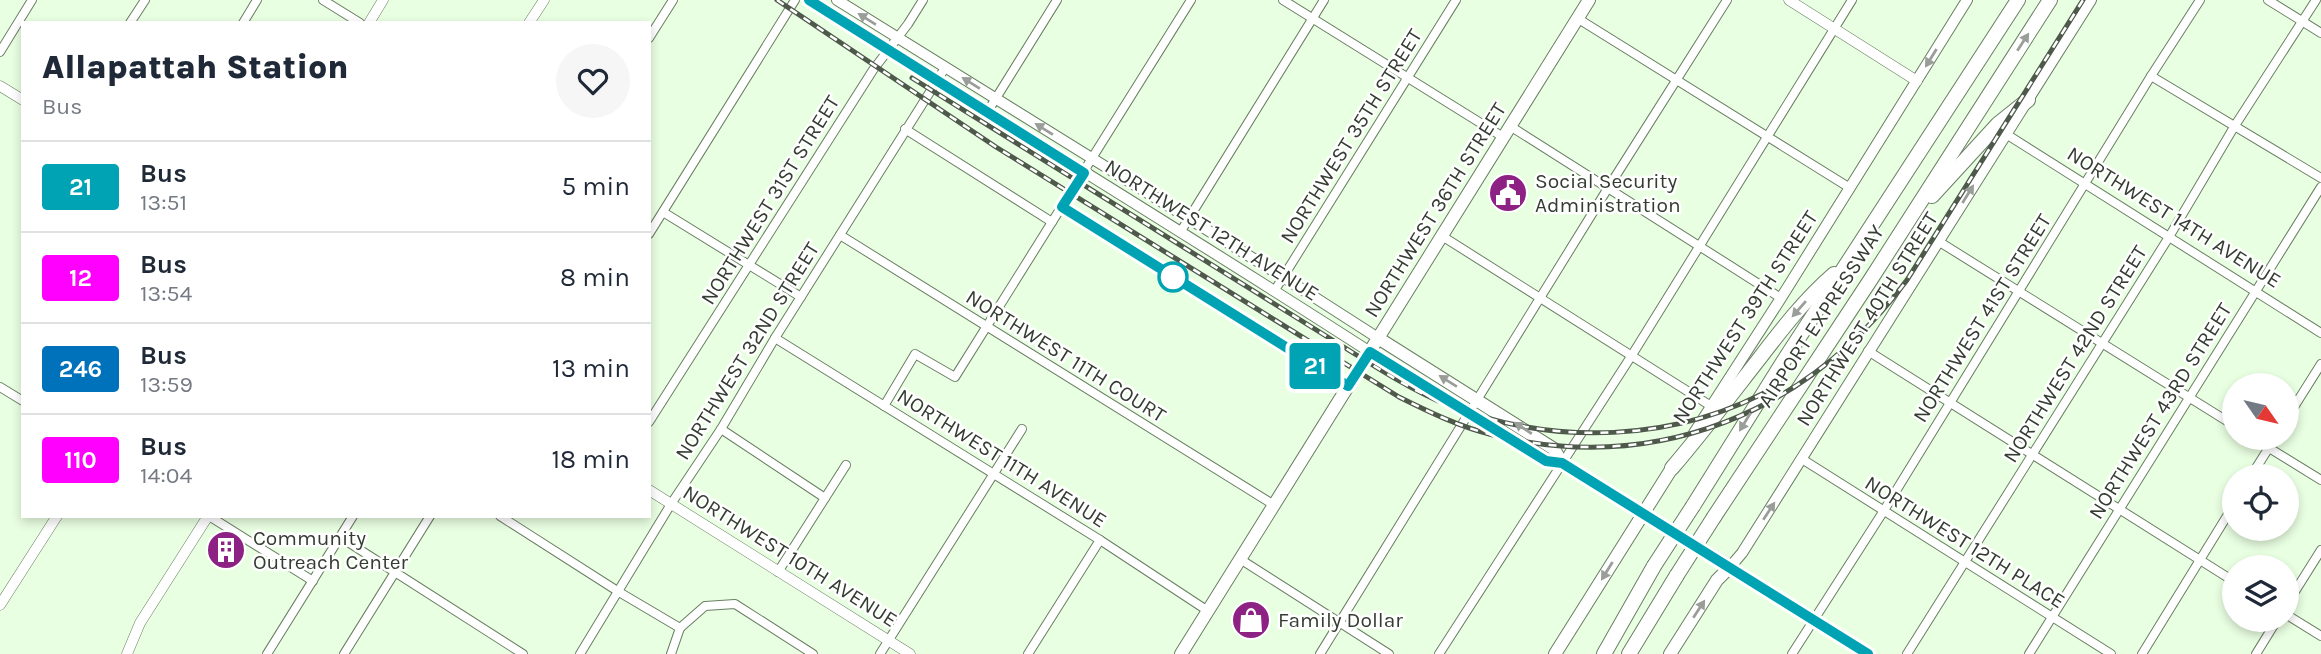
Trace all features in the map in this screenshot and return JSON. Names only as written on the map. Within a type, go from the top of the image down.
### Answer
[{"type":"highway","name":"AIRPORT EXPRESSWAY","points":[[1604,654],[1635,596],[2018,0]]},
{"type":"highway","name":"AIRPORT EXPRESSWAY","points":[[1629,654],[1714,517],[2050,0]]},
{"type":"highway","points":[[1893,243],[1934,192],[1982,141],[2028,100]]},
{"type":"highway","points":[[1672,468],[1707,428],[1817,288],[1848,261]]},
{"type":"highway","points":[[1592,654],[1635,596]]},
{"type":"highway","points":[[1641,654],[1650,618]]},
{"type":"main road","name":"NORTHWEST 12TH AVENUE","points":[[809,0],[1546,461],[1562,463],[1868,654]]},
{"type":"main road","name":"NORTHWEST 12TH AVENUE","points":[[837,0],[1554,449],[1562,463]]},
{"type":"main road","name":"NORTHWEST 36TH STREET","points":[[1181,654],[1588,0]]},
{"type":"main road","name":"NORTHWEST 39TH STREET","points":[[1555,654],[1782,298],[1967,0]]},
{"type":"main road","name":"NORTHWEST 40TH STREET","points":[[1670,654],[1717,580],[1742,553],[1802,460],[1868,351],[2091,0]]},
{"type":"street","points":[[0,52],[32,0]]},
{"type":"street","points":[[131,21],[145,0]]},
{"type":"street","points":[[244,21],[257,0]]},
{"type":"street","points":[[323,0],[357,21]]},
{"type":"street","points":[[370,21],[383,0]]},
{"type":"street","points":[[530,21],[544,0]]},
{"type":"street","points":[[651,35],[673,0]]},
{"type":"street","points":[[651,231],[795,0]]},
{"type":"street","name":"NORTHWEST 31ST STREET","points":[[651,419],[873,70],[923,0]]},
{"type":"street","points":[[988,111],[1057,0]]},
{"type":"street","points":[[884,406],[915,354],[955,377],[1191,0]]},
{"type":"street","points":[[1283,0],[1408,77],[1608,188],[1782,298]]},
{"type":"street","points":[[1181,231],[1324,0]]},
{"type":"street","name":"NORTHWEST 35TH STREET","points":[[1275,290],[1456,0]]},
{"type":"street","points":[[1320,654],[1471,413],[1539,298],[1727,0]]},
{"type":"street","points":[[1789,0],[1917,81]]},
{"type":"street","points":[[1439,654],[1632,355],[1852,0]]},
{"type":"street","name":"NORTHWEST 41ST STREET","points":[[1792,654],[2200,0]]},
{"type":"street","points":[[2268,0],[2321,33]]},
{"type":"street","name":"NORTHWEST 42ND STREET","points":[[1907,654],[2169,237],[2234,127],[2316,0]]},
{"type":"street","points":[[1577,18],[1850,188]]},
{"type":"street","name":"NORTHWEST 32ND STREET","points":[[580,654],[945,68]]},
{"type":"street","points":[[2151,76],[2321,178]]},
{"type":"street","points":[[0,86],[21,99]]},
{"type":"street","points":[[905,129],[1052,222]]},
{"type":"street","name":"NORTHWEST 14TH AVENUE","points":[[2006,134],[2321,333]]},
{"type":"street","name":"NORTHWEST 43RD STREET","points":[[2029,654],[2321,187]]},
{"type":"street","points":[[663,212],[801,297]]},
{"type":"street","name":"NORTHWEST 11TH COURT","points":[[840,235],[1274,505]]},
{"type":"street","points":[[1442,236],[1711,406]]},
{"type":"street","points":[[1938,241],[2222,418]]},
{"type":"street","name":"NORTHWEST 11TH AVENUE","points":[[775,338],[1100,540],[1208,611]]},
{"type":"street","points":[[1868,351],[2222,574]]},
{"type":"street","points":[[2300,398],[2321,365]]},
{"type":"street","points":[[0,387],[21,400]]},
{"type":"street","points":[[721,429],[825,498]]},
{"type":"street","points":[[880,654],[1022,429]]},
{"type":"street","points":[[2274,450],[2321,480]]},
{"type":"street","name":"NORTHWEST 12TH PLACE","points":[[1802,460],[2111,654]]},
{"type":"street","points":[[778,572],[846,465]]},
{"type":"street","name":"NORTHWEST 10TH AVENUE","points":[[651,491],[910,654]]},
{"type":"street","points":[[0,605],[56,518]]},
{"type":"street","points":[[127,654],[140,623],[207,518]]},
{"type":"street","points":[[211,518],[313,581]]},
{"type":"street","points":[[267,654],[352,518]]},
{"type":"street","points":[[344,654],[429,518]]},
{"type":"street","points":[[503,518],[680,628]]},
{"type":"street","points":[[2142,654],[2222,524]]},
{"type":"street","points":[[340,537],[523,654]]},
{"type":"street","points":[[1028,654],[1100,540]]},
{"type":"street","points":[[2299,585],[2321,550]]},
{"type":"street","points":[[1240,559],[1389,654]]},
{"type":"street","points":[[671,654],[680,628],[705,606],[735,604],[813,654]]},
{"type":"street","points":[[2299,622],[2321,636]]},
{"type":"street","points":[[2256,654],[2270,632]]},
{"type":"street","points":[[501,654],[507,644]]},
{"type":"railway","points":[[777,0],[996,147],[1399,397],[1433,414],[1493,435],[1554,445],[1613,446],[1670,439],[1724,422],[1776,398],[1824,366],[1868,326],[1907,280],[2083,0]]},
{"type":"railway","points":[[912,78],[1386,373],[1436,400],[1479,416],[1568,432],[1659,428],[1703,417],[1746,401],[1787,380]]},
{"type":"bus line","name":"21","points":[[809,0],[1084,173],[1062,207],[1348,386],[1370,352],[1546,461],[1562,463],[1868,654]]},
{"type":"place","name":"Social Security Administration","points":[[1508,193]]},
{"type":"place","name":"Community Outreach Center","points":[[226,550]]},
{"type":"place","name":"Family Dollar","points":[[1251,620]]}]
